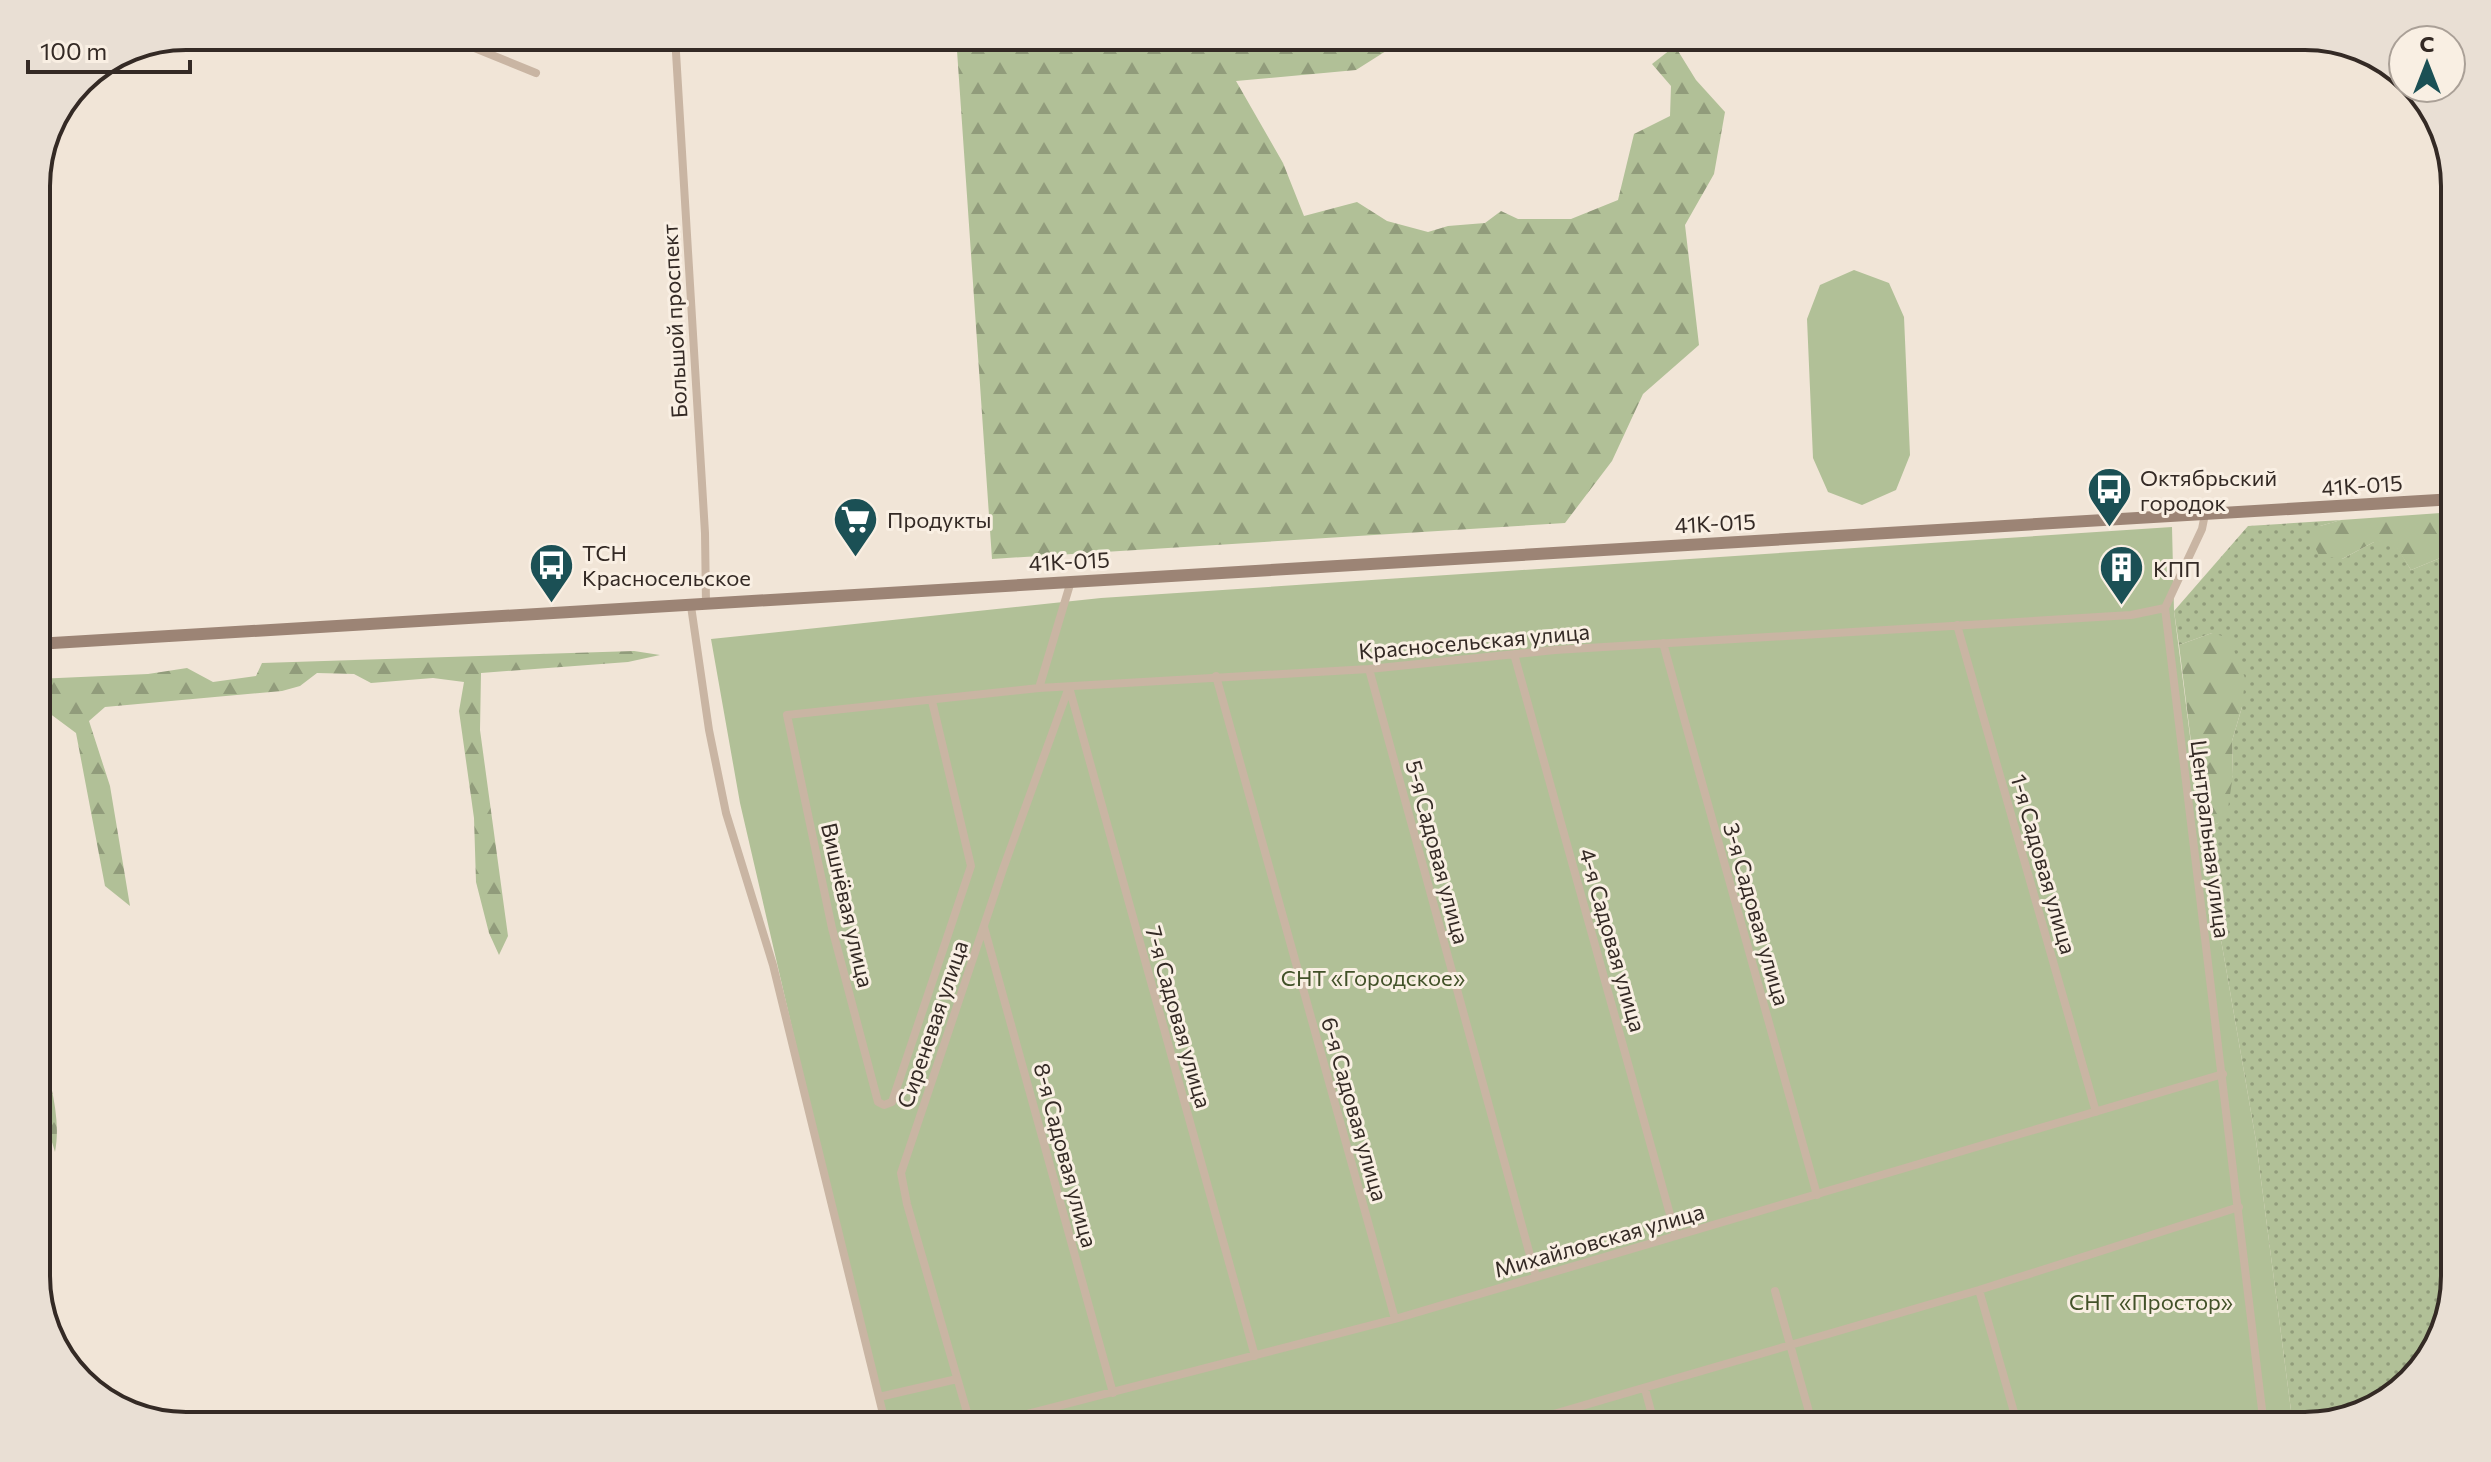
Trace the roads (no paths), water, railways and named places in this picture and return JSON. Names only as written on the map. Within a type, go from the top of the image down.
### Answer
[{"type":"main road","name":"41К-015","points":[[50,643],[2441,500]]},
{"type":"street","points":[[479,50],[536,73]]},
{"type":"street","name":"Большой проспект","points":[[676,50],[705,533],[706,605]]},
{"type":"street","points":[[2165,608],[2202,529],[2205,514]]},
{"type":"street","points":[[1039,688],[1071,581]]},
{"type":"street","points":[[691,606],[709,730],[726,813],[773,965],[883,1412]]},
{"type":"street","name":"Красносельская улица","points":[[787,715],[1039,688],[1369,669],[1663,643],[2131,615],[2165,608]]},
{"type":"street","name":"Центральная улица","points":[[2165,608],[2239,1207],[2261,1412]]},
{"type":"street","name":"1-я Садовая улица","points":[[1957,625],[2096,1112]]},
{"type":"street","name":"3-я Садовая улица","points":[[1663,643],[1817,1195]]},
{"type":"street","name":"4-я Садовая улица","points":[[1514,654],[1676,1236]]},
{"type":"street","name":"5-я Садовая улица","points":[[1369,669],[1536,1277]]},
{"type":"street","name":"6-я Садовая улица","points":[[1216,676],[1395,1319]]},
{"type":"street","name":"Сиреневая улица","points":[[957,1379],[901,1173],[1069,687]]},
{"type":"street","name":"7-я Садовая улица","points":[[1069,687],[1255,1356]]},
{"type":"street","name":"Вишнёвая улица","points":[[787,715],[832,928],[878,1102],[884,1105],[892,1102],[971,866],[932,701]]},
{"type":"street","name":"8-я Садовая улица","points":[[984,927],[1113,1393]]},
{"type":"street","name":"Михайловская улица","points":[[1037,1412],[1395,1319],[2223,1074]]},
{"type":"street","points":[[1563,1412],[1979,1290],[2239,1207]]},
{"type":"street","points":[[1979,1290],[2014,1412]]},
{"type":"street","points":[[1775,1291],[1809,1412]]},
{"type":"street","points":[[879,1397],[957,1379],[967,1412]]},
{"type":"street","points":[[1645,1389],[1651,1412]]},
{"type":"place","name":"Октябрьский городок","points":[[2109,529]]},
{"type":"place","name":"Продукты","points":[[856,558]]},
{"type":"place","name":"ТСН Красносельское","points":[[551,604]]},
{"type":"place","name":"КПП","points":[[2122,607]]},
{"type":"park label","name":"СНТ «Городское»","points":[[1373,977]]},
{"type":"park label","name":"СНТ «Простор»","points":[[2151,1301]]}]
